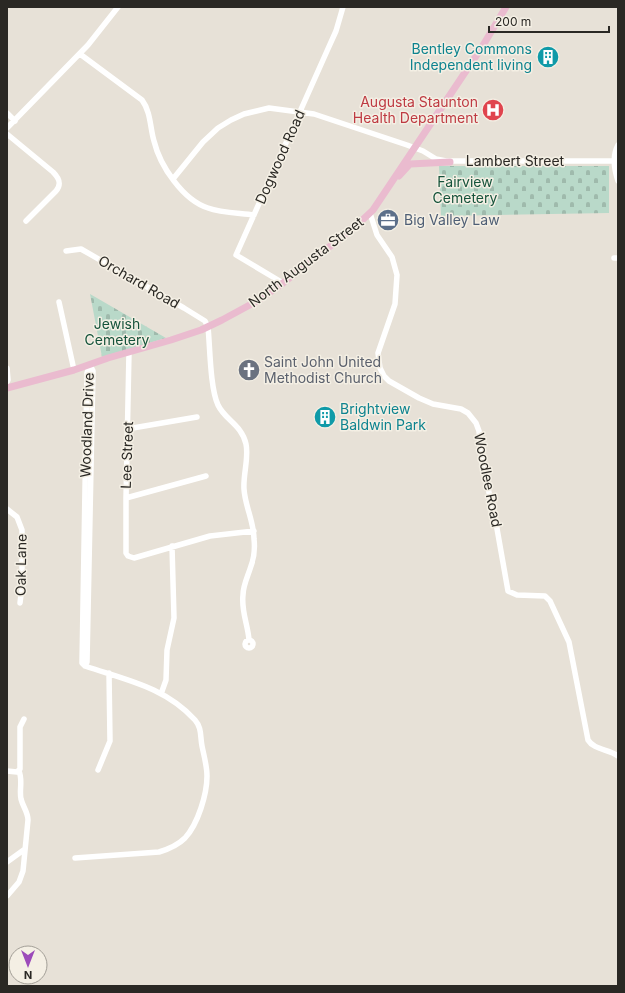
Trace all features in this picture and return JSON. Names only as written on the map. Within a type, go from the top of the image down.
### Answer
[{"type":"main road","name":"North Augusta Street","points":[[7,388],[74,370],[182,337],[248,307],[283,283],[370,213],[482,48],[506,7]]},
{"type":"main road","points":[[384,192],[410,164],[450,162]]},
{"type":"street","points":[[7,128],[80,54],[105,26],[118,7]]},
{"type":"street","name":"Dogwood Road","points":[[283,283],[236,255],[333,38],[343,7]]},
{"type":"street","points":[[80,54],[144,102],[148,109],[155,146],[164,166],[173,179],[190,197],[206,208],[254,215]]},
{"type":"street","name":"Lambert Street","points":[[173,179],[204,141],[217,129],[232,119],[248,112],[272,108],[294,113],[301,112],[313,114],[347,124],[415,148],[436,159],[450,162],[616,161]]},
{"type":"street","points":[[7,113],[15,121]]},
{"type":"street","points":[[7,134],[53,172],[60,181],[56,191],[26,221]]},
{"type":"street","points":[[618,145],[615,153],[618,181]]},
{"type":"street","name":"Woodlee Road","points":[[370,213],[377,235],[392,257],[397,275],[395,304],[378,353],[378,361],[382,373],[389,381],[423,400],[433,404],[461,409],[468,413],[476,423],[479,431],[482,462],[495,516],[508,591],[517,595],[543,596],[550,601],[569,642],[589,742],[595,747],[609,751],[618,756]]},
{"type":"street","name":"Orchard Road","points":[[66,251],[81,249],[184,308],[205,321],[208,326]]},
{"type":"street","points":[[59,302],[74,370]]},
{"type":"street","points":[[208,326],[216,400],[221,410],[238,428],[246,443],[244,491],[245,502],[254,531],[254,556],[244,586],[242,598],[249,640]]},
{"type":"street","name":"Lee Street","points":[[129,352],[126,553],[128,556],[134,558],[172,546]]},
{"type":"street","name":"Woodland Drive","points":[[75,858],[159,852],[178,844],[186,837],[198,815],[204,798],[207,776],[200,726],[185,710],[174,701],[161,694],[127,679],[85,666],[82,663],[87,373],[90,365]]},
{"type":"street","points":[[7,368],[7,382]]},
{"type":"street","points":[[128,429],[197,417]]},
{"type":"street","points":[[126,498],[206,476]]},
{"type":"street","name":"Oak Lane","points":[[7,509],[18,519],[22,530],[22,586],[20,603]]},
{"type":"street","points":[[161,694],[166,680],[167,650],[174,618],[172,546],[214,535],[254,531]]},
{"type":"street","points":[[98,770],[110,741],[109,673]]},
{"type":"street","points":[[7,896],[21,877],[23,871],[28,816],[21,800],[21,777],[19,771],[20,727],[24,719]]},
{"type":"street","points":[[7,771],[19,771]]},
{"type":"street","points":[[7,862],[24,849]]},
{"type":"green space","name":"Fairview Cemetery","points":[[439,166],[609,166],[609,213],[441,216]]},
{"type":"green space","name":"Jewish Cemetery","points":[[90,294],[166,338],[102,357]]},
{"type":"place","name":"Bentley Commons Independent living","points":[[548,57]]},
{"type":"place","name":"Augusta Staunton Health Department","points":[[493,110]]},
{"type":"place","name":"Big Valley Law","points":[[388,220]]},
{"type":"place","name":"Saint John United Methodist Church","points":[[249,370]]},
{"type":"place","name":"Brightview Baldwin Park","points":[[325,417]]}]
